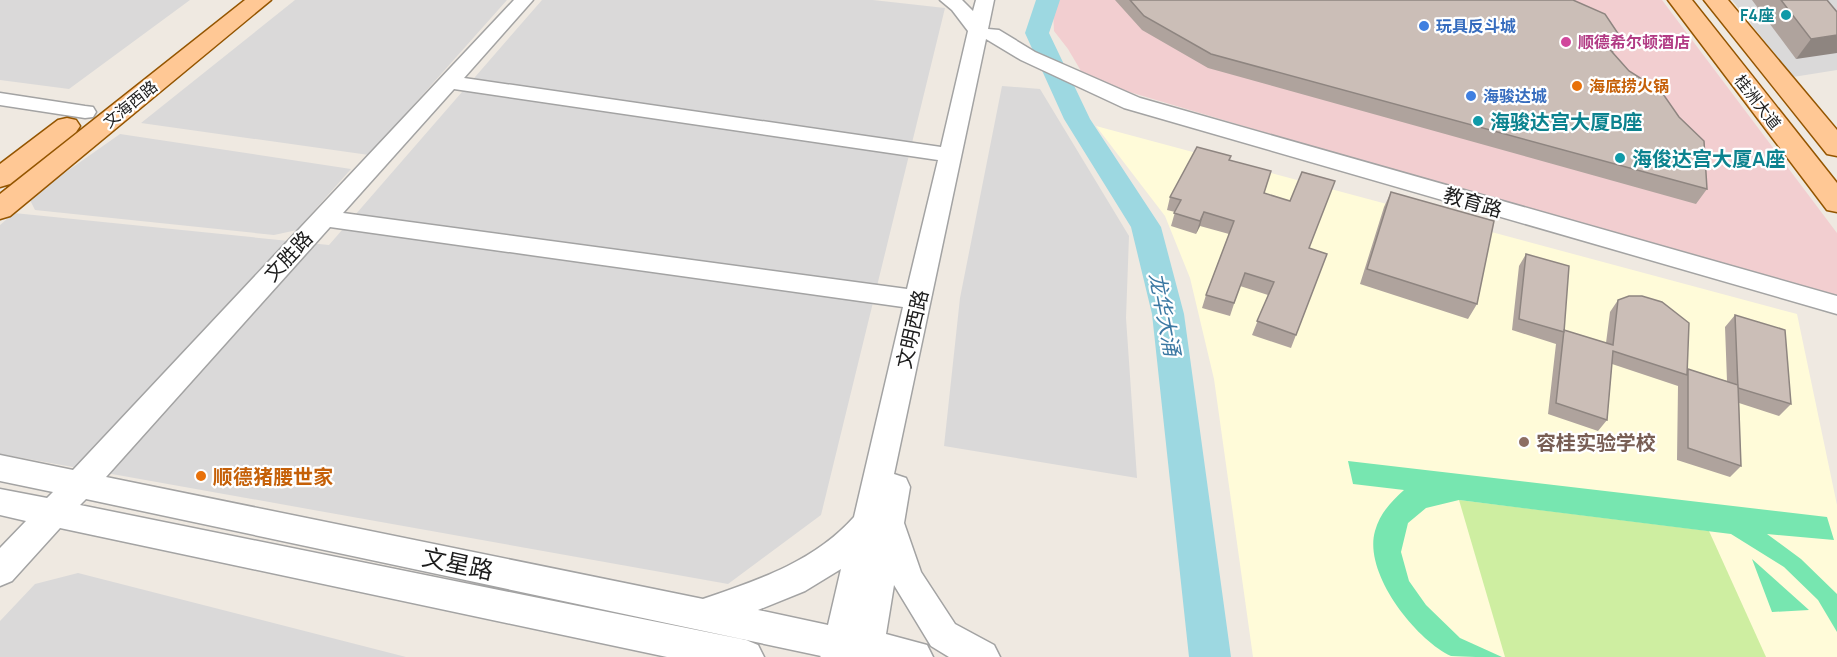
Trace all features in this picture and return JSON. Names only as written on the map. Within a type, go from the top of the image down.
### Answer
[{"type":"main road","name":"文海西路","points":[[0,178],[229,0]]},
{"type":"main road","name":"文海西路","points":[[0,209],[259,0]]},
{"type":"main road","name":"桂洲大道","points":[[1680,0],[1837,203]]},
{"type":"main road","name":"桂洲大道","points":[[1716,0],[1837,148]]},
{"type":"street","name":"文胜路","points":[[0,571],[524,0]]},
{"type":"street","points":[[949,0],[959,6],[985,32]]},
{"type":"street","name":"文明西路","points":[[878,521],[985,32],[985,0]]},
{"type":"street","name":"文明西路","points":[[852,651],[919,300],[951,155],[985,32],[1000,0]]},
{"type":"street","name":"教育路","points":[[985,32],[1028,56],[1110,94],[1603,240],[1837,305]]},
{"type":"street","points":[[448,82],[951,155]]},
{"type":"street","points":[[0,99],[85,112]]},
{"type":"street","points":[[324,218],[919,300]]},
{"type":"street","name":"文星路","points":[[0,468],[704,615],[852,651],[915,657]]},
{"type":"street","name":"文星路","points":[[0,502],[700,652],[746,657]]},
{"type":"street","points":[[704,615],[772,590],[823,563],[855,541],[878,521],[907,578],[943,635],[982,657]]},
{"type":"shaded area","points":[[0,0],[190,0],[69,89],[0,80]]},
{"type":"shaded area","points":[[295,0],[507,0],[369,155],[141,123]]},
{"type":"shaded area","points":[[542,0],[873,0],[945,8],[821,515],[728,584],[0,454],[0,225],[14,213],[329,245]]},
{"type":"shaded area","points":[[1060,0],[1662,0],[1837,233],[1837,303],[1126,91],[1081,71],[1054,31],[1053,9]]},
{"type":"shaded area","points":[[1732,0],[1837,0],[1837,70],[1793,77]]},
{"type":"shaded area","points":[[1002,86],[1040,89],[1129,236],[1126,318],[1137,478],[944,446],[960,298]]},
{"type":"shaded area","name":"容桂实验学校","points":[[1096,126],[1797,314],[1837,505],[1837,657],[1253,657],[1214,379],[1190,278],[1165,216]]},
{"type":"shaded area","points":[[120,134],[351,169],[297,230],[274,235],[35,210],[29,198]]},
{"type":"shaded area","points":[[78,573],[406,657],[0,657],[0,621],[35,584]]},
{"type":"green space","points":[[1348,461],[1827,517],[1834,540],[1767,534],[1801,559],[1837,594],[1837,632],[1818,600],[1784,567],[1731,534],[1459,500],[1426,508],[1408,523],[1401,552],[1409,581],[1426,605],[1460,638],[1502,657],[1451,656],[1422,635],[1408,620],[1384,585],[1377,566],[1373,548],[1377,525],[1386,508],[1404,490],[1353,484]]},
{"type":"green space","points":[[1459,500],[1709,531],[1766,657],[1505,657]]},
{"type":"green space","points":[[1752,559],[1809,610],[1772,612]]},
{"type":"building","name":"海骏达城","points":[[1130,0],[1573,0],[1605,14],[1621,38],[1605,44],[1629,71],[1661,91],[1679,117],[1704,141],[1707,189],[1211,54],[1144,16]]},
{"type":"building","points":[[1781,0],[1827,0],[1837,12],[1837,35],[1811,39]]},
{"type":"building","points":[[1197,147],[1231,156],[1229,160],[1271,171],[1264,193],[1290,201],[1302,172],[1335,181],[1309,248],[1327,254],[1296,335],[1257,321],[1274,282],[1245,273],[1234,303],[1206,295],[1234,221],[1204,212],[1200,221],[1174,213],[1181,200],[1170,197]]},
{"type":"building","points":[[1391,192],[1494,221],[1477,304],[1367,269]]},
{"type":"building","points":[[1526,254],[1569,266],[1564,332],[1519,319]]},
{"type":"building","points":[[1629,296],[1642,296],[1662,302],[1689,323],[1687,375],[1613,351],[1607,420],[1556,403],[1564,330],[1613,345],[1618,300]]},
{"type":"building","points":[[1735,315],[1785,330],[1791,404],[1738,388]]},
{"type":"building","points":[[1688,369],[1738,385],[1741,466],[1688,448]]},
{"type":"waterway","name":"龙华大涌","points":[[1048,0],[1037,33],[1077,119],[1146,227],[1168,314],[1210,657]]},
{"type":"place","name":"F4座","points":[[1786,15]]},
{"type":"place","name":"玩具反斗城","points":[[1424,26]]},
{"type":"place","name":"顺德希尔顿酒店","points":[[1566,42]]},
{"type":"place","name":"海底捞火锅","points":[[1577,86]]},
{"type":"place","name":"海骏达城","points":[[1471,96]]},
{"type":"place","name":"海骏达宫大厦B座","points":[[1478,121]]},
{"type":"place","name":"海俊达宫大厦A座","points":[[1620,158]]},
{"type":"place","name":"容桂实验学校","points":[[1524,442]]},
{"type":"place","name":"顺德猪腰世家","points":[[201,476]]}]
